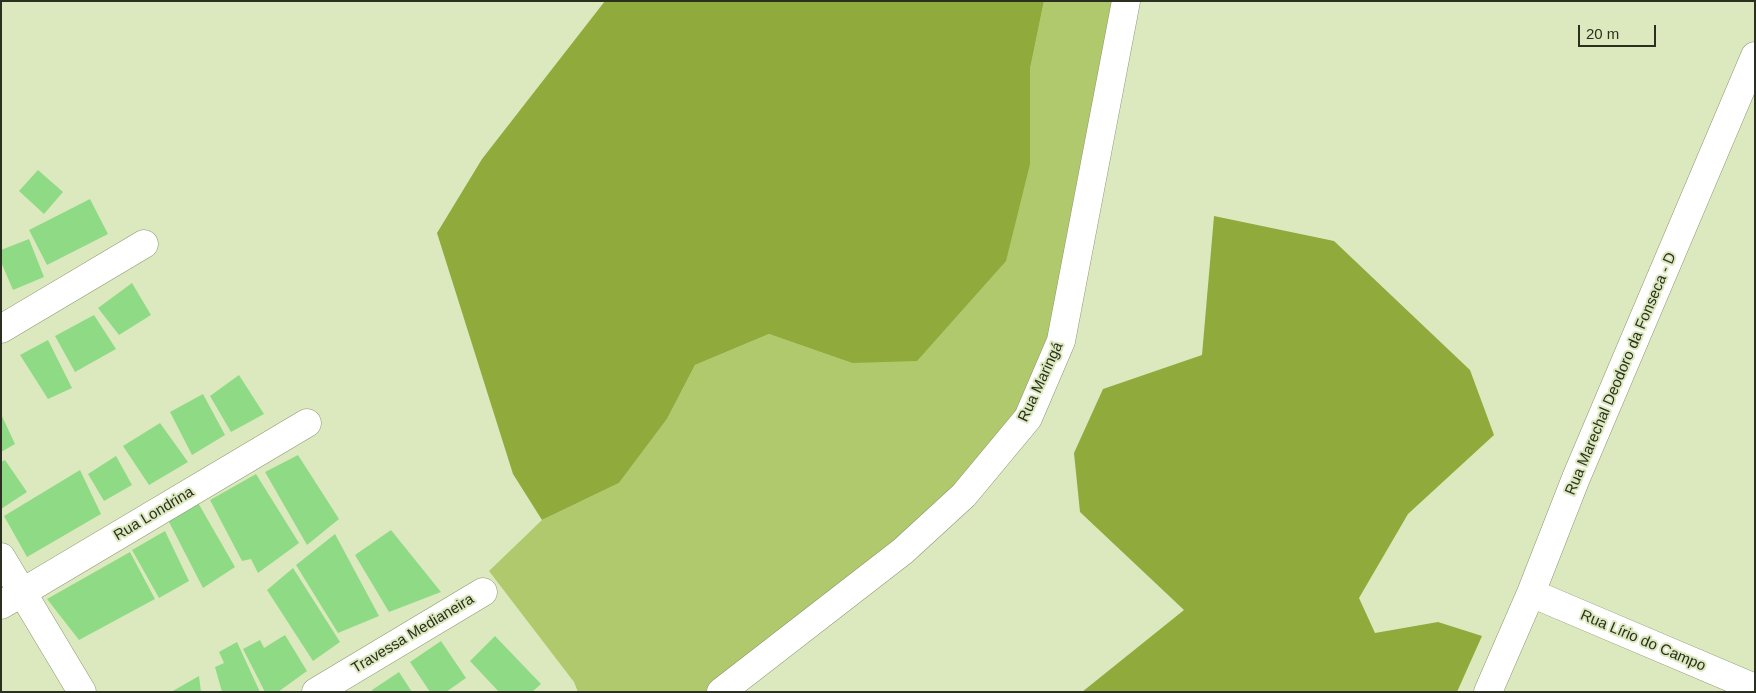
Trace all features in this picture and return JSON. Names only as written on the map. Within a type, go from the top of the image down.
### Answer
[{"type":"street","name":"Rua Maringá","points":[[721,692],[903,551],[964,495],[1028,418],[1061,341],[1126,1]]},
{"type":"street","name":"Rua Marechal Deodoro da Fonseca - D","points":[[1488,692],[1755,56]]},
{"type":"street","points":[[1,329],[144,244]]},
{"type":"street","name":"Rua Londrina","points":[[12,599],[307,423]]},
{"type":"street","points":[[1,557],[12,599],[82,692]]},
{"type":"street","name":"Travessa Medianeira","points":[[316,692],[483,592]]},
{"type":"street","name":"Rua Lírio do Campo","points":[[1531,593],[1755,688]]},
{"type":"green space","points":[[605,1],[1044,1],[1030,69],[1030,164],[1006,261],[917,361],[852,363],[769,334],[695,365],[667,419],[619,483],[542,520],[513,474],[437,233],[482,159]]},
{"type":"green space","points":[[1044,1],[1125,1],[1061,341],[964,495],[721,692],[578,692],[574,682],[489,571],[542,520],[619,483],[667,419],[695,365],[769,334],[852,363],[1030,164],[1030,69]]},
{"type":"green space","points":[[1214,216],[1334,241],[1470,370],[1494,435],[1408,514],[1359,598],[1375,633],[1438,622],[1482,636],[1457,692],[1082,692],[1184,610],[1080,512],[1074,453],[1103,389],[1202,355]]},
{"type":"building","points":[[38,170],[63,192],[44,214],[19,191]]},
{"type":"building","points":[[90,199],[108,234],[47,265],[29,230]]},
{"type":"building","points":[[29,239],[44,277],[13,290],[1,262],[1,250]]},
{"type":"building","points":[[132,283],[151,315],[119,335],[98,308]]},
{"type":"building","points":[[94,315],[116,349],[75,372],[55,336]]},
{"type":"building","points":[[48,340],[72,388],[48,399],[20,355]]},
{"type":"building","points":[[239,375],[264,414],[231,432],[210,396]]},
{"type":"building","points":[[203,394],[225,435],[192,455],[170,412]]},
{"type":"building","points":[[1,414],[15,444],[1,452]]},
{"type":"building","points":[[160,423],[188,462],[149,485],[123,446]]},
{"type":"building","points":[[298,455],[339,519],[307,545],[265,472]]},
{"type":"building","points":[[116,456],[132,485],[104,501],[88,474]]},
{"type":"building","points":[[5,460],[27,492],[1,509],[1,462]]},
{"type":"building","points":[[80,470],[101,514],[27,557],[4,516]]},
{"type":"building","points":[[256,474],[299,543],[258,573],[251,559],[242,561],[210,500]]},
{"type":"building","points":[[197,501],[235,567],[203,588],[168,520]]},
{"type":"building","points":[[391,530],[441,592],[389,612],[355,555]]},
{"type":"building","points":[[165,531],[189,581],[159,598],[132,550]]},
{"type":"building","points":[[335,534],[379,616],[338,633],[296,565]]},
{"type":"building","points":[[130,552],[155,599],[79,640],[47,599]]},
{"type":"building","points":[[293,568],[340,642],[313,661],[267,590]]},
{"type":"building","points":[[285,635],[307,671],[278,692],[265,692],[243,649],[260,640],[264,648]]},
{"type":"building","points":[[495,636],[541,684],[532,692],[499,692],[470,661]]},
{"type":"building","points":[[441,641],[466,678],[446,692],[430,692],[410,662]]},
{"type":"building","points":[[237,642],[260,692],[222,692],[215,667],[224,663],[219,652]]},
{"type":"building","points":[[399,672],[412,692],[373,692],[372,690]]},
{"type":"building","points":[[199,676],[201,692],[171,692]]}]
